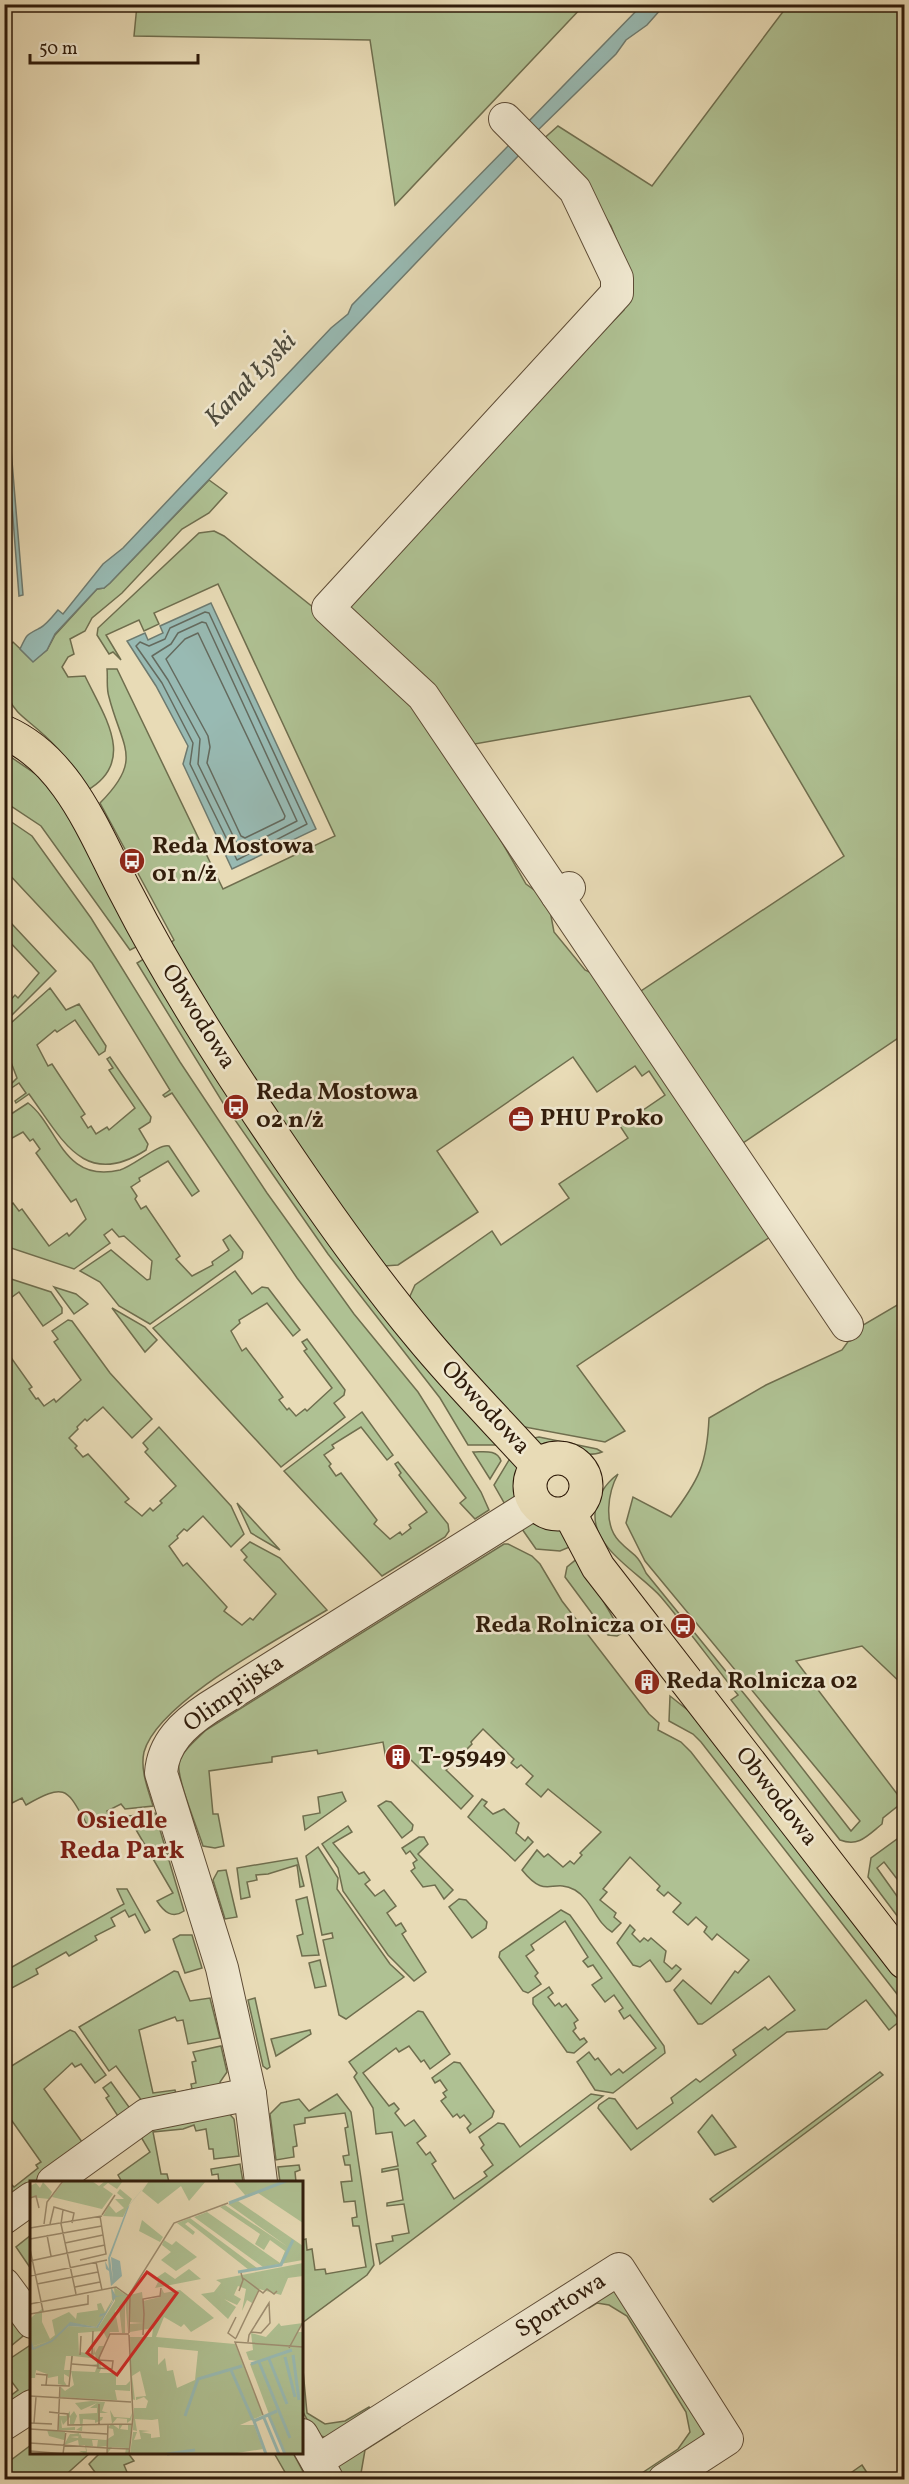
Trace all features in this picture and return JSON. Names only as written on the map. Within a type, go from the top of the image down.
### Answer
[{"type":"main road","name":"Obwodowa","points":[[4,732],[21,739],[40,753],[73,794],[138,916],[204,1028],[342,1235],[421,1337],[538,1466]]},
{"type":"main road","points":[[562,1459],[570,1461],[582,1473],[585,1490],[577,1506],[569,1512],[551,1513],[535,1503],[530,1484],[538,1466],[545,1461],[562,1459]]},
{"type":"main road","name":"Obwodowa","points":[[569,1512],[598,1567],[904,1962]]},
{"type":"street","points":[[505,119],[575,190],[617,278],[617,293],[328,608],[423,696],[563,891],[847,1325]]},
{"type":"street","name":"Olimpijska","points":[[261,2181],[250,2094],[222,1968],[161,1773],[162,1757],[181,1728],[208,1708],[535,1503]]},
{"type":"street","points":[[54,2181],[146,2115],[250,2094]]},
{"type":"street","points":[[4,2218],[30,2199]]},
{"type":"street","name":"Sportowa","points":[[315,2459],[619,2269],[727,2439],[664,2480]]},
{"type":"street","points":[[4,2284],[30,2319]]},
{"type":"street","points":[[4,2424],[30,2407]]},
{"type":"green space","points":[[137,4],[584,5],[395,205],[370,40],[134,36]]},
{"type":"green space","points":[[788,5],[904,5],[904,1034],[740,1145],[638,993],[844,856],[750,696],[469,745],[360,630],[351,607],[357,583],[624,310],[629,272],[611,226],[576,172],[540,142],[558,126],[652,186]]},
{"type":"green space","points":[[209,480],[227,493],[209,513],[182,529],[122,593],[92,618],[85,631],[70,639],[74,654],[68,657],[62,667],[68,677],[85,676],[107,722],[114,752],[110,766],[102,779],[86,791],[61,753],[15,709],[7,688],[7,649],[13,642],[33,661],[47,650],[55,635],[97,589],[104,588],[110,583]]},
{"type":"green space","points":[[214,531],[224,536],[324,616],[396,681],[480,804],[526,884],[548,900],[554,932],[585,970],[608,981],[776,1233],[577,1366],[625,1431],[605,1442],[525,1427],[520,1429],[412,1308],[410,1296],[415,1285],[492,1231],[501,1245],[569,1198],[559,1184],[628,1138],[620,1126],[665,1095],[649,1071],[642,1076],[635,1066],[597,1092],[573,1057],[437,1151],[478,1212],[398,1265],[384,1266],[300,1155],[168,945],[174,940],[100,803],[114,788],[126,764],[126,753],[108,690],[107,669],[117,669],[223,889],[335,836],[218,584],[154,613],[159,624],[144,631],[139,620],[106,635],[121,660],[113,652],[109,654],[97,635],[98,628],[199,533]]},
{"type":"green space","points":[[5,753],[40,777],[64,805],[140,945],[130,950],[41,826],[5,802]]},
{"type":"green space","points":[[10,821],[32,836],[91,918],[180,1062],[267,1193],[354,1314],[418,1392],[481,1492],[489,1510],[475,1519],[460,1503],[466,1498],[297,1278],[172,1093],[165,1097],[163,1095],[170,1090],[92,963],[5,870],[5,824]]},
{"type":"green space","points":[[11,923],[56,971],[8,1019],[5,1027],[5,1002],[7,1004],[15,995],[18,998],[39,973],[7,939],[11,936],[5,928]]},
{"type":"green space","points":[[147,957],[233,1096],[223,1103],[137,963]]},
{"type":"green space","points":[[50,988],[66,1010],[79,1004],[106,1046],[105,1051],[99,1055],[75,1020],[57,1032],[55,1030],[37,1045],[48,1066],[52,1064],[85,1114],[81,1117],[88,1128],[91,1126],[96,1134],[107,1127],[109,1130],[135,1108],[109,1070],[113,1068],[107,1059],[110,1057],[151,1117],[150,1122],[139,1129],[148,1144],[146,1150],[125,1161],[106,1164],[90,1162],[64,1142],[29,1094],[16,1103],[15,1101],[26,1093],[19,1083],[7,1091],[6,1089],[17,1078],[6,1049],[11,1023]]},
{"type":"green space","points":[[28,1103],[47,1125],[63,1150],[85,1169],[101,1172],[120,1170],[159,1148],[169,1146],[199,1191],[192,1196],[168,1161],[139,1178],[140,1181],[131,1187],[141,1209],[146,1206],[180,1256],[176,1259],[192,1276],[213,1265],[212,1262],[229,1250],[223,1240],[230,1235],[243,1252],[242,1258],[150,1324],[119,1306],[100,1282],[80,1271],[111,1250],[147,1280],[150,1279],[152,1261],[124,1236],[119,1237],[112,1229],[104,1235],[110,1243],[74,1269],[5,1246],[5,1209],[13,1203],[19,1211],[22,1209],[49,1246],[67,1233],[69,1236],[86,1219],[76,1199],[71,1202],[36,1153],[40,1149],[33,1139],[30,1141],[23,1132],[5,1142],[5,1118]]},
{"type":"green space","points":[[245,1113],[502,1445],[468,1445],[440,1398],[328,1254],[235,1120]]},
{"type":"green space","points":[[235,1271],[252,1294],[262,1287],[268,1288],[300,1330],[293,1336],[267,1303],[239,1320],[240,1323],[231,1331],[242,1351],[246,1348],[283,1397],[279,1400],[287,1410],[289,1408],[296,1416],[305,1409],[307,1411],[332,1388],[304,1351],[307,1349],[302,1342],[307,1339],[345,1390],[344,1395],[334,1403],[345,1417],[281,1467],[153,1328]]},
{"type":"green space","points":[[5,1277],[51,1292],[62,1308],[62,1313],[43,1326],[19,1292],[5,1302]]},
{"type":"green space","points":[[54,1287],[76,1294],[88,1304],[74,1314]]},
{"type":"green space","points":[[904,1301],[904,1686],[862,1646],[796,1661],[904,1803],[904,1806],[898,1806],[883,1818],[882,1824],[867,1836],[858,1841],[847,1842],[840,1840],[731,1700],[738,1695],[671,1609],[653,1589],[611,1551],[597,1529],[595,1510],[602,1492],[618,1474],[609,1508],[614,1534],[637,1557],[646,1573],[851,1831],[860,1821],[645,1561],[626,1523],[633,1497],[671,1517],[700,1471],[706,1448],[709,1418],[766,1385],[842,1350],[858,1328]]},
{"type":"green space","points":[[112,1308],[145,1327],[157,1340],[145,1352]]},
{"type":"green space","points":[[68,1320],[72,1321],[110,1373],[152,1419],[132,1438],[103,1407],[87,1421],[85,1419],[69,1438],[83,1457],[88,1454],[129,1499],[125,1502],[142,1516],[150,1508],[153,1511],[176,1486],[145,1452],[148,1449],[143,1443],[159,1427],[231,1506],[244,1534],[231,1547],[203,1516],[187,1531],[184,1529],[169,1546],[183,1566],[187,1563],[227,1607],[224,1611],[242,1625],[250,1618],[253,1620],[276,1594],[244,1560],[247,1557],[241,1550],[250,1542],[280,1558],[327,1610],[224,1672],[172,1712],[154,1732],[144,1752],[144,1773],[153,1806],[125,1809],[121,1804],[107,1811],[111,1820],[103,1819],[89,1828],[76,1805],[65,1793],[50,1793],[26,1805],[22,1798],[4,1807],[5,1349],[32,1387],[29,1389],[36,1399],[38,1398],[44,1406],[54,1399],[56,1402],[81,1380],[54,1342],[58,1339],[52,1331]]},
{"type":"green space","points":[[362,1412],[393,1455],[387,1460],[361,1427],[332,1445],[334,1448],[324,1455],[336,1476],[341,1473],[377,1520],[374,1524],[390,1539],[400,1532],[402,1535],[411,1528],[409,1525],[427,1512],[399,1475],[401,1473],[395,1464],[398,1462],[448,1524],[449,1531],[445,1537],[382,1576],[284,1471]]},
{"type":"green space","points":[[539,1437],[602,1452],[586,1454],[565,1452],[529,1439]]},
{"type":"green space","points":[[473,1452],[490,1452],[499,1457],[501,1461],[490,1479]]},
{"type":"green space","points":[[512,1455],[519,1469],[521,1482],[517,1494],[506,1506],[494,1485]]},
{"type":"green space","points":[[237,1503],[280,1550],[251,1533]]},
{"type":"green space","points":[[540,1520],[559,1527],[572,1546],[560,1551],[536,1549],[522,1529],[531,1521]]},
{"type":"green space","points":[[504,1544],[532,1556],[540,1564],[562,1601],[649,1714],[659,1723],[658,1730],[681,1742],[691,1752],[900,2021],[889,2030],[866,2000],[827,2029],[787,2032],[631,2150],[598,2108],[599,2105],[609,2098],[615,2099],[637,2129],[673,2103],[671,2098],[696,2079],[700,2082],[736,2055],[733,2050],[765,2027],[768,2030],[795,2010],[769,1976],[702,2024],[698,2024],[674,1990],[683,1980],[711,2004],[735,1971],[738,1973],[749,1960],[717,1934],[712,1940],[704,1932],[707,1927],[696,1917],[688,1925],[673,1912],[681,1903],[668,1892],[664,1896],[657,1890],[660,1886],[630,1857],[603,1889],[607,1892],[600,1900],[616,1913],[614,1917],[621,1923],[612,1932],[602,1923],[581,1894],[575,1890],[560,1886],[543,1887],[530,1879],[522,1870],[537,1850],[544,1857],[548,1854],[563,1867],[570,1861],[574,1864],[582,1855],[580,1853],[601,1832],[548,1789],[541,1797],[526,1784],[533,1776],[521,1765],[517,1768],[511,1763],[514,1759],[483,1729],[471,1742],[472,1744],[446,1770],[473,1796],[461,1809],[410,1759],[401,1768],[399,1765],[405,1758],[397,1749],[386,1759],[383,1742],[318,1754],[317,1750],[272,1757],[272,1762],[209,1771],[213,1814],[218,1814],[224,1846],[215,1848],[203,1846],[179,1770],[181,1759],[194,1741],[206,1730]]},
{"type":"green space","points":[[578,1558],[622,1633],[617,1636],[608,1635],[565,1577],[567,1567]]},
{"type":"green space","points":[[670,1696],[704,1723],[904,1983],[904,2003],[701,1742],[693,1734],[669,1721]]},
{"type":"green space","points":[[342,1792],[346,1801],[305,1830],[303,1816],[320,1813],[318,1797]]},
{"type":"green space","points":[[482,1799],[487,1802],[484,1806],[493,1814],[504,1809],[519,1823],[516,1833],[525,1841],[528,1837],[533,1842],[515,1861],[468,1817]]},
{"type":"green space","points":[[386,1801],[391,1802],[413,1825],[412,1830],[402,1838],[378,1806]]},
{"type":"green space","points":[[155,1813],[184,1911],[176,1914],[165,1911],[157,1901],[173,1893],[128,1816]]},
{"type":"green space","points":[[348,1826],[352,1832],[333,1843],[359,1874],[364,1872],[370,1880],[365,1884],[375,1896],[384,1890],[396,1906],[387,1913],[396,1926],[401,1923],[406,1931],[402,1934],[426,1972],[414,1981],[388,1955],[343,1891],[338,1868],[322,1844]]},
{"type":"green space","points":[[904,1834],[904,1888],[884,1862],[877,1868],[904,1906],[904,1925],[868,1877],[871,1858]]},
{"type":"green space","points":[[419,1837],[424,1837],[428,1844],[418,1854],[453,1890],[444,1899],[435,1885],[423,1887],[411,1871],[415,1868],[413,1863],[417,1860],[410,1851],[406,1854],[402,1848]]},
{"type":"green space","points":[[318,1847],[338,1878],[337,1889],[390,1964],[404,1977],[346,2019],[339,2015],[323,1940],[333,1938],[332,1933],[322,1935],[306,1856]]},
{"type":"green space","points":[[297,1858],[304,1886],[300,1887],[297,1865],[268,1874],[256,1875],[257,1880],[247,1882],[250,1897],[241,1899],[237,1868]]},
{"type":"green space","points":[[226,1870],[237,1917],[225,1919],[213,1880],[218,1871]]},
{"type":"green space","points":[[117,1889],[127,1889],[150,1930],[145,1933],[135,1914],[129,1917],[125,1910],[111,1918],[115,1926],[95,1936],[97,1940],[69,1956],[66,1952],[36,1969],[38,1974],[10,1989],[8,1985],[5,1987],[5,1971],[124,1904]]},
{"type":"green space","points":[[307,1897],[319,1955],[302,1956],[297,1936],[303,1934],[296,1900]]},
{"type":"green space","points":[[459,1899],[466,1900],[487,1922],[486,1928],[472,1938],[449,1907]]},
{"type":"green space","points":[[561,1910],[570,1915],[664,2046],[665,2053],[613,2093],[595,2090],[577,2062],[589,2052],[595,2060],[598,2058],[611,2075],[619,2069],[623,2073],[656,2048],[630,2015],[624,2019],[619,2011],[623,2008],[614,1995],[605,2002],[592,1985],[602,1978],[593,1965],[588,1967],[583,1961],[588,1957],[565,1921],[531,1945],[534,1950],[526,1956],[538,1973],[535,1976],[541,1984],[528,1993],[523,1991],[499,1957],[500,1952]]},
{"type":"green space","points":[[630,1925],[635,1930],[632,1934],[640,1942],[644,1938],[648,1941],[651,1938],[666,1951],[664,1962],[672,1969],[676,1965],[681,1969],[670,1981],[666,1982],[650,1960],[640,1967],[633,1965],[617,1943]]},
{"type":"green space","points":[[180,1935],[192,1935],[202,1968],[185,1973],[173,1939]]},
{"type":"green space","points":[[320,1960],[326,1986],[315,1988],[309,1963]]},
{"type":"green space","points":[[174,1971],[178,1972],[190,2001],[210,1998],[220,2038],[188,2044],[183,2020],[177,2021],[175,2017],[139,2030],[153,2093],[175,2090],[176,2093],[192,2089],[191,2084],[196,2083],[192,2062],[196,2061],[193,2052],[221,2046],[227,2072],[220,2082],[222,2088],[145,2105],[116,2066],[109,2071],[79,2027]]},
{"type":"green space","points":[[549,1987],[553,1993],[548,1997],[555,2006],[559,2003],[562,2007],[566,2004],[578,2020],[574,2023],[576,2028],[573,2031],[580,2040],[584,2038],[587,2042],[574,2053],[567,2052],[533,2004],[533,1998]]},
{"type":"green space","points":[[255,1998],[270,2067],[267,2069],[263,2066],[248,2000]]},
{"type":"green space","points":[[418,2011],[423,2012],[450,2054],[430,2069],[424,2060],[421,2062],[409,2046],[399,2052],[396,2048],[363,2073],[389,2106],[394,2103],[399,2109],[395,2113],[405,2126],[414,2120],[426,2136],[417,2143],[426,2155],[430,2152],[436,2161],[432,2164],[454,2199],[487,2176],[484,2172],[493,2165],[481,2148],[484,2145],[479,2137],[498,2123],[504,2124],[520,2147],[591,2094],[603,2096],[380,2264],[376,2244],[393,2241],[392,2236],[409,2233],[404,2204],[387,2206],[387,2203],[403,2200],[398,2169],[382,2172],[382,2169],[398,2166],[392,2132],[376,2134],[373,2108],[354,2077],[357,2073],[349,2062]]},
{"type":"green space","points":[[70,2030],[75,2032],[106,2075],[95,2083],[81,2064],[75,2067],[72,2063],[44,2089],[82,2142],[118,2116],[106,2098],[109,2096],[103,2088],[111,2082],[134,2114],[39,2181],[30,2181],[30,2184],[5,2206],[4,2187],[10,2183],[14,2187],[38,2168],[36,2165],[41,2162],[5,2111],[5,2070]]},
{"type":"green space","points":[[310,2030],[311,2034],[276,2056],[271,2039]]},
{"type":"green space","points":[[454,2062],[460,2063],[494,2111],[492,2117],[470,2133],[467,2128],[471,2124],[464,2115],[460,2118],[457,2114],[453,2117],[441,2101],[446,2097],[443,2093],[447,2090],[440,2080],[435,2083],[432,2078]]},
{"type":"green space","points":[[880,2072],[883,2075],[713,2202],[710,2199]]},
{"type":"green space","points":[[337,2094],[351,2112],[374,2265],[367,2275],[303,2322],[303,2240],[306,2239],[307,2250],[312,2249],[315,2270],[325,2269],[326,2274],[366,2267],[359,2226],[353,2226],[352,2218],[357,2217],[355,2201],[344,2202],[341,2182],[352,2181],[350,2165],[345,2165],[343,2156],[349,2155],[345,2113],[305,2118],[305,2123],[294,2125],[297,2146],[293,2147],[294,2157],[276,2160],[270,2114],[281,2103],[299,2099],[309,2111]]},
{"type":"green space","points":[[226,2110],[234,2119],[239,2156],[214,2159],[213,2149],[209,2149],[206,2129],[196,2131],[194,2125],[183,2129],[153,2132],[161,2174],[167,2174],[169,2181],[121,2181],[118,2175],[150,2152],[141,2137],[157,2126]]},
{"type":"green space","points":[[712,2115],[736,2147],[715,2155],[698,2132]]},
{"type":"green space","points":[[240,2164],[243,2181],[219,2181],[218,2174],[212,2175],[211,2169]]},
{"type":"green space","points":[[299,2165],[300,2170],[295,2172],[296,2181],[280,2181],[278,2167]]},
{"type":"green space","points":[[30,2236],[30,2268],[16,2247]]},
{"type":"green space","points":[[610,2289],[618,2291],[705,2430],[698,2446],[648,2478],[642,2473],[678,2449],[690,2432],[686,2412],[627,2316],[609,2305],[597,2303],[589,2308],[586,2303]]},
{"type":"green space","points":[[12,2318],[23,2336],[5,2351],[5,2323]]},
{"type":"green space","points":[[30,2346],[30,2395],[12,2401],[9,2397],[18,2390],[6,2374],[10,2371],[5,2362]]},
{"type":"green space","points":[[303,2370],[307,2413],[325,2424],[345,2421],[369,2407],[374,2414],[327,2438],[315,2434],[303,2412]]},
{"type":"green space","points":[[397,2422],[400,2428],[365,2450],[360,2479],[338,2479],[336,2465]]},
{"type":"green space","points":[[30,2446],[30,2454],[89,2454],[61,2479],[5,2479],[5,2452],[11,2460]]},
{"type":"green space","points":[[99,2454],[129,2454],[134,2461],[124,2465],[130,2479],[100,2479],[89,2464]]},
{"type":"green space","points":[[275,2454],[294,2454],[307,2479],[289,2479]]},
{"type":"green space","points":[[862,2465],[871,2479],[842,2479]]},
{"type":"water","points":[[642,5],[662,5],[662,8],[647,25],[626,40],[616,54],[535,133],[526,124]]},
{"type":"water","points":[[512,142],[521,153],[110,583],[104,588],[97,589],[55,634],[47,650],[33,662],[20,649],[27,636],[45,625],[58,610],[63,614],[103,564],[123,548],[331,328],[348,314],[352,305]]},
{"type":"water","points":[[4,364],[23,595],[19,596],[5,416]]},
{"type":"water","points":[[211,603],[316,829],[232,869],[183,764],[188,746],[156,686],[127,641],[145,633],[148,640],[163,633],[160,626]]},
{"type":"place","name":"Reda Mostowa 01 n/ż","points":[[132,861]]},
{"type":"place","name":"Reda Mostowa 02 n/ż","points":[[236,1107]]},
{"type":"place","name":"PHU Proko","points":[[521,1119]]},
{"type":"place","name":"Reda Rolnicza 01","points":[[683,1626]]},
{"type":"place","name":"Reda Rolnicza 02","points":[[647,1682]]},
{"type":"place","name":"T-95949","points":[[398,1757]]},
{"type":"district","name":"Osiedle Reda Park","points":[[122,1836]]},
{"type":"water label","name":"Kanał Łyski","points":[[251,380]]}]
